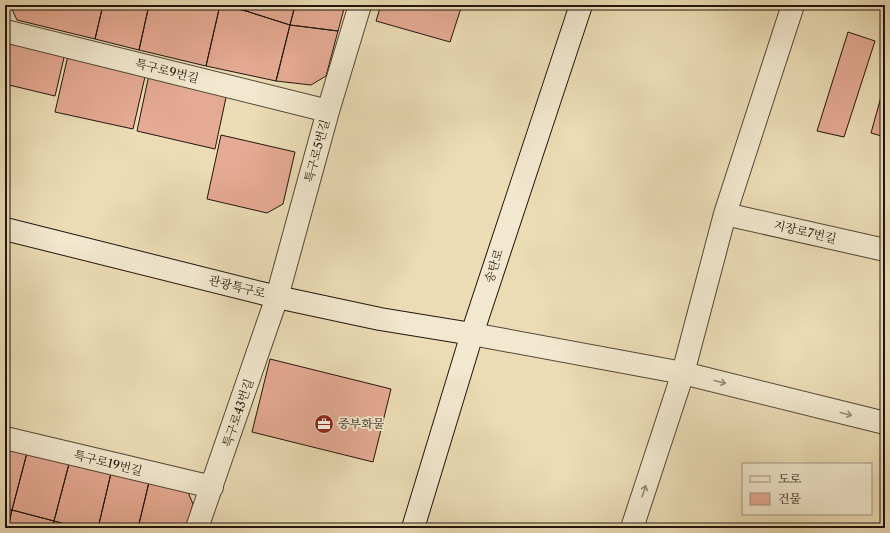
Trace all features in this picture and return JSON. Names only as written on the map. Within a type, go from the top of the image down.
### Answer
[{"type":"street","name":"특구로5번길","points":[[277,297],[328,111],[360,5]]},
{"type":"street","name":"송탄로","points":[[412,528],[472,334],[581,5]]},
{"type":"street","points":[[632,528],[682,373],[725,214],[793,5]]},
{"type":"street","name":"특구로9번길","points":[[5,30],[328,111]]},
{"type":"street","name":"지장로7번길","points":[[725,214],[885,250]]},
{"type":"street","name":"관광특구로","points":[[5,229],[277,297],[380,319],[472,334],[682,373],[885,423]]},
{"type":"street","name":"특구로43번길","points":[[197,528],[277,297]]},
{"type":"street","name":"특구로19번길","points":[[5,438],[212,487]]},
{"type":"building","points":[[10,5],[103,5],[95,39],[17,20]]},
{"type":"building","points":[[103,5],[149,5],[139,50],[95,39]]},
{"type":"building","points":[[149,5],[220,5],[206,66],[139,50]]},
{"type":"building","points":[[220,5],[246,11],[290,25],[276,81],[206,66]]},
{"type":"building","points":[[220,5],[248,5],[246,11]]},
{"type":"building","points":[[248,5],[295,5],[290,25],[246,11]]},
{"type":"building","points":[[295,5],[345,5],[338,31],[290,25]]},
{"type":"building","points":[[381,5],[462,5],[450,42],[376,21]]},
{"type":"building","points":[[290,25],[338,31],[326,76],[311,85],[276,81]]},
{"type":"building","points":[[848,32],[875,41],[844,137],[817,131]]},
{"type":"building","points":[[5,35],[66,49],[55,96],[5,84]]},
{"type":"building","points":[[69,51],[147,68],[133,129],[55,112]]},
{"type":"building","points":[[150,70],[228,88],[215,149],[137,131]]},
{"type":"building","points":[[885,86],[885,137],[871,133]]},
{"type":"building","points":[[221,135],[295,152],[283,204],[267,213],[207,199]]},
{"type":"building","points":[[270,359],[391,389],[373,462],[252,432]]},
{"type":"building","points":[[5,442],[28,449],[12,510],[5,509]]},
{"type":"building","points":[[28,449],[70,460],[54,521],[12,510]]},
{"type":"building","points":[[70,460],[112,469],[98,528],[80,528],[54,521]]},
{"type":"building","points":[[112,469],[150,478],[138,528],[98,528]]},
{"type":"building","points":[[150,478],[185,485],[193,504],[186,528],[138,528]]},
{"type":"building","points":[[5,509],[12,510],[8,528],[5,528]]},
{"type":"building","points":[[12,510],[54,521],[52,528],[8,528]]},
{"type":"building","points":[[54,521],[80,528],[52,528]]},
{"type":"place","name":"중부화물","points":[[324,424]]}]
